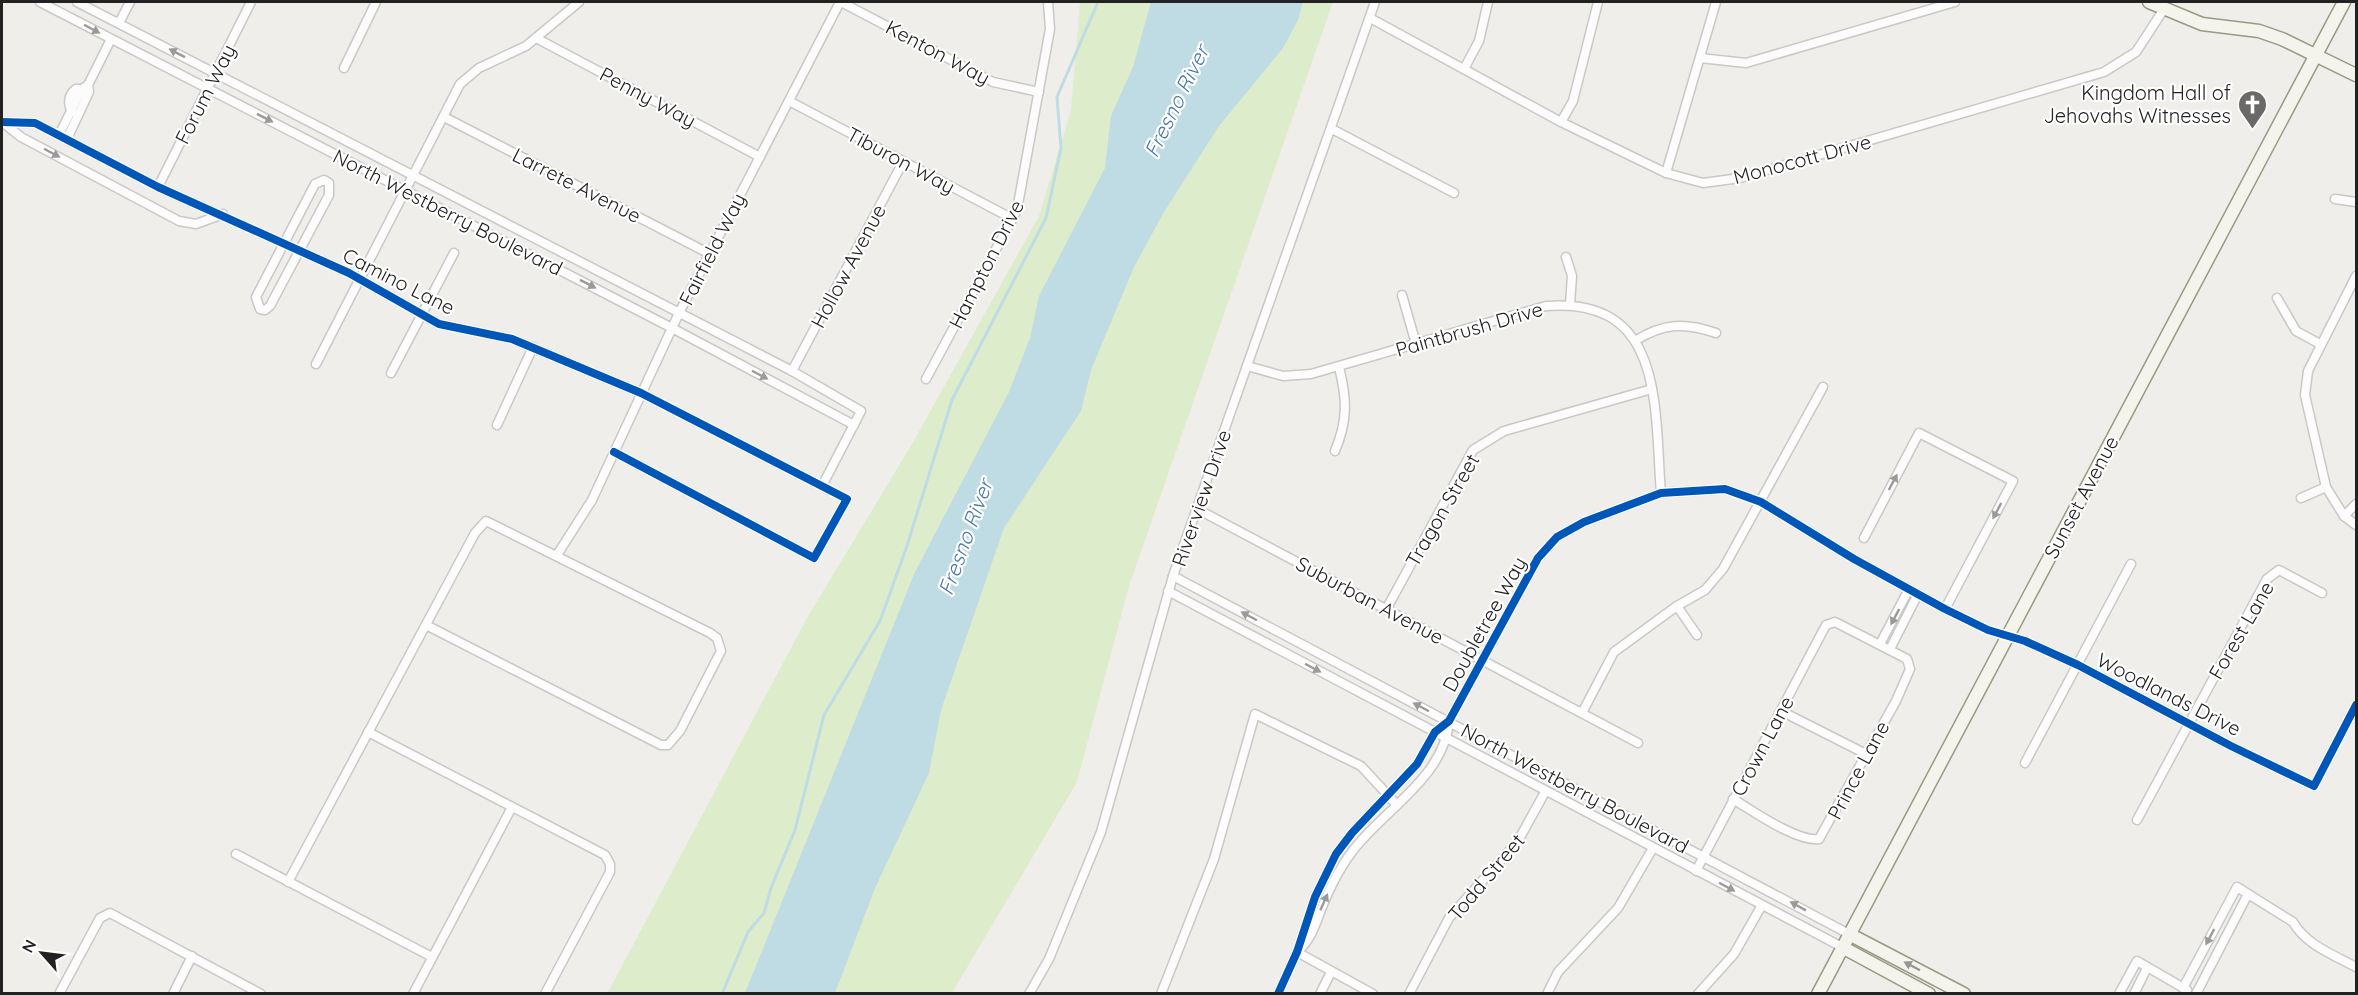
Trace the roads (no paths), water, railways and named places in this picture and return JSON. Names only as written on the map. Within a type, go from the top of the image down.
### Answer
[{"type":"main road","points":[[2149,2],[2202,24],[2259,31],[2356,75]]},
{"type":"main road","name":"Sunset Avenue","points":[[1818,993],[2344,2]]},
{"type":"main road","points":[[1849,934],[1964,993]]},
{"type":"main road","points":[[1842,947],[1929,993]]},
{"type":"street","name":"North Westberry Boulevard","points":[[40,2],[672,328],[854,425],[861,411],[792,371],[77,2]]},
{"type":"street","points":[[119,23],[130,2]]},
{"type":"street","name":"Forum Way","points":[[158,187],[251,2]]},
{"type":"street","points":[[344,68],[376,2]]},
{"type":"street","points":[[316,364],[460,84],[479,68],[526,46],[579,2]]},
{"type":"street","name":"Kenton Way","points":[[840,2],[993,82],[1039,92]]},
{"type":"street","name":"Fairfield Way","points":[[557,555],[592,500],[679,313],[840,2]]},
{"type":"street","name":"Hampton Drive","points":[[926,379],[1013,219],[1022,194],[1050,29],[1048,2]]},
{"type":"street","name":"Riverview Drive","points":[[1029,993],[1049,959],[1101,832],[1168,591],[1375,2]]},
{"type":"street","points":[[1464,69],[1479,41],[1488,2]]},
{"type":"street","points":[[1561,122],[1573,101],[1598,2]]},
{"type":"street","points":[[1666,173],[1716,2]]},
{"type":"street","points":[[1700,58],[1746,63],[1955,2]]},
{"type":"street","name":"Monocott Drive","points":[[1370,18],[1561,122],[1666,173],[1703,183],[1740,178],[2104,72],[2136,52],[2164,9]]},
{"type":"street","name":"Penny Way","points":[[536,38],[760,157]]},
{"type":"street","points":[[85,87],[111,39]]},
{"type":"street","points":[[63,137],[89,92],[85,87]]},
{"type":"street","points":[[75,113],[71,93],[75,89],[85,87]]},
{"type":"street","name":"Tiburon Way","points":[[789,101],[1013,219]]},
{"type":"street","name":"Larrete Avenue","points":[[444,117],[710,254]]},
{"type":"street","name":"Camino Lane","points":[[2,122],[21,137],[179,221],[196,224],[223,214]]},
{"type":"street","name":"Camino Lane","points":[[2,122],[35,123],[158,187],[223,214],[360,278],[439,324],[512,339],[641,393],[847,499],[814,558],[614,452]]},
{"type":"street","points":[[1332,129],[1454,193]]},
{"type":"street","name":"Hollow Avenue","points":[[792,371],[903,162]]},
{"type":"street","points":[[324,180],[329,183],[329,195],[301,250],[270,306],[265,310],[260,309],[256,297],[284,242],[315,184],[324,180]]},
{"type":"street","points":[[2335,199],[2356,202]]},
{"type":"street","points":[[391,373],[454,253]]},
{"type":"street","points":[[1566,257],[1572,276],[1570,304]]},
{"type":"street","points":[[2356,276],[2308,371],[2305,395],[2326,487],[2344,516],[2356,525]]},
{"type":"street","points":[[1402,295],[1416,344]]},
{"type":"street","points":[[2277,298],[2296,331],[2320,344]]},
{"type":"street","name":"Paintbrush Drive","points":[[1247,366],[1283,376],[1311,374],[1546,306],[1570,304],[1602,313],[1622,327],[1635,341],[1649,370],[1661,494]]},
{"type":"street","points":[[1635,341],[1660,328],[1674,325],[1687,325],[1716,333]]},
{"type":"street","points":[[497,425],[533,347]]},
{"type":"street","points":[[1335,451],[1346,423],[1347,412],[1339,367]]},
{"type":"street","points":[[1582,712],[1614,652],[1677,606],[1705,590],[1723,569],[1823,387]]},
{"type":"street","name":"Tragon Street","points":[[1387,608],[1473,450],[1504,431],[1652,388]]},
{"type":"street","points":[[822,486],[854,425]]},
{"type":"street","points":[[1865,536],[1919,433],[2013,481],[1945,609]]},
{"type":"street","points":[[2301,498],[2326,487]]},
{"type":"street","name":"Doubletree Way","points":[[1278,993],[1297,952],[1315,897],[1336,854],[1352,833],[1417,764],[1435,732],[1449,721],[1538,558],[1557,537],[1584,522],[1661,494],[1725,489],[1761,502],[1854,559],[1945,609],[2007,637]]},
{"type":"street","points":[[2344,516],[2356,504]]},
{"type":"street","name":"Suburban Avenue","points":[[1197,509],[1638,743]]},
{"type":"street","points":[[288,882],[368,732],[426,624],[475,533],[486,521],[717,638],[721,651],[719,660],[680,731],[668,745],[653,742],[426,624]]},
{"type":"street","points":[[2025,763],[2131,564]]},
{"type":"street","name":"Forest Lane","points":[[2138,820],[2266,579],[2279,570],[2322,593]]},
{"type":"street","name":"North Westberry Boulevard","points":[[1173,576],[1849,934]]},
{"type":"street","points":[[1909,589],[1880,644],[1890,649],[1918,594]]},
{"type":"street","name":"North Westberry Boulevard","points":[[1168,591],[1842,947]]},
{"type":"street","points":[[1677,606],[1697,635]]},
{"type":"street","name":"Crown Lane","points":[[1696,871],[1822,630],[1835,622],[1880,644]]},
{"type":"street","name":"Woodlands Drive","points":[[2007,637],[2025,640],[2078,665],[2189,724],[2314,786],[2356,705]]},
{"type":"street","name":"Prince Lane","points":[[1733,800],[1797,835],[1810,840],[1819,839],[1896,700],[1910,663],[1890,649]]},
{"type":"street","points":[[1781,711],[1866,754]]},
{"type":"street","points":[[1161,993],[1214,859],[1255,714],[1360,766],[1397,805]]},
{"type":"street","name":"Doubletree Way","points":[[1297,952],[1307,944],[1346,860],[1361,841],[1428,772],[1448,739],[1449,721]]},
{"type":"street","points":[[368,732],[605,855],[610,864],[610,872],[545,993]]},
{"type":"street","name":"Todd Street","points":[[1409,993],[1449,918],[1518,841],[1545,792]]},
{"type":"street","points":[[413,993],[512,807]]},
{"type":"street","points":[[1547,993],[1558,972],[1618,908],[1653,848]]},
{"type":"street","points":[[236,854],[432,957]]},
{"type":"street","points":[[2183,988],[2237,887],[2293,922],[2314,945],[2356,967]]},
{"type":"street","points":[[2119,993],[2137,961],[2194,993],[2248,894]]},
{"type":"street","points":[[1698,993],[1734,954],[1762,905]]},
{"type":"street","points":[[59,993],[99,918],[105,914],[117,916],[261,993]]},
{"type":"street","points":[[1297,952],[1372,993]]},
{"type":"street","points":[[173,993],[192,957]]},
{"type":"street","points":[[2134,993],[2147,968]]},
{"type":"street","points":[[1320,993],[1331,972]]},
{"type":"water","name":"Fresno River","points":[[1151,2],[1303,2],[1298,20],[1283,48],[1219,126],[1164,212],[1134,267],[1091,370],[1081,411],[1004,528],[941,710],[929,773],[875,888],[835,993],[745,993],[915,572],[1009,392],[1030,338],[1039,296],[1105,168],[1111,116],[1133,67]]},
{"type":"waterway","points":[[722,994],[748,932],[764,913],[771,888],[795,830],[824,715],[880,621],[907,546],[952,400],[1046,218],[1061,148],[1057,97],[1098,2]]},
{"type":"place","name":"Kingdom Hall of Jehovahs Witnesses","points":[[2252,130]]}]
